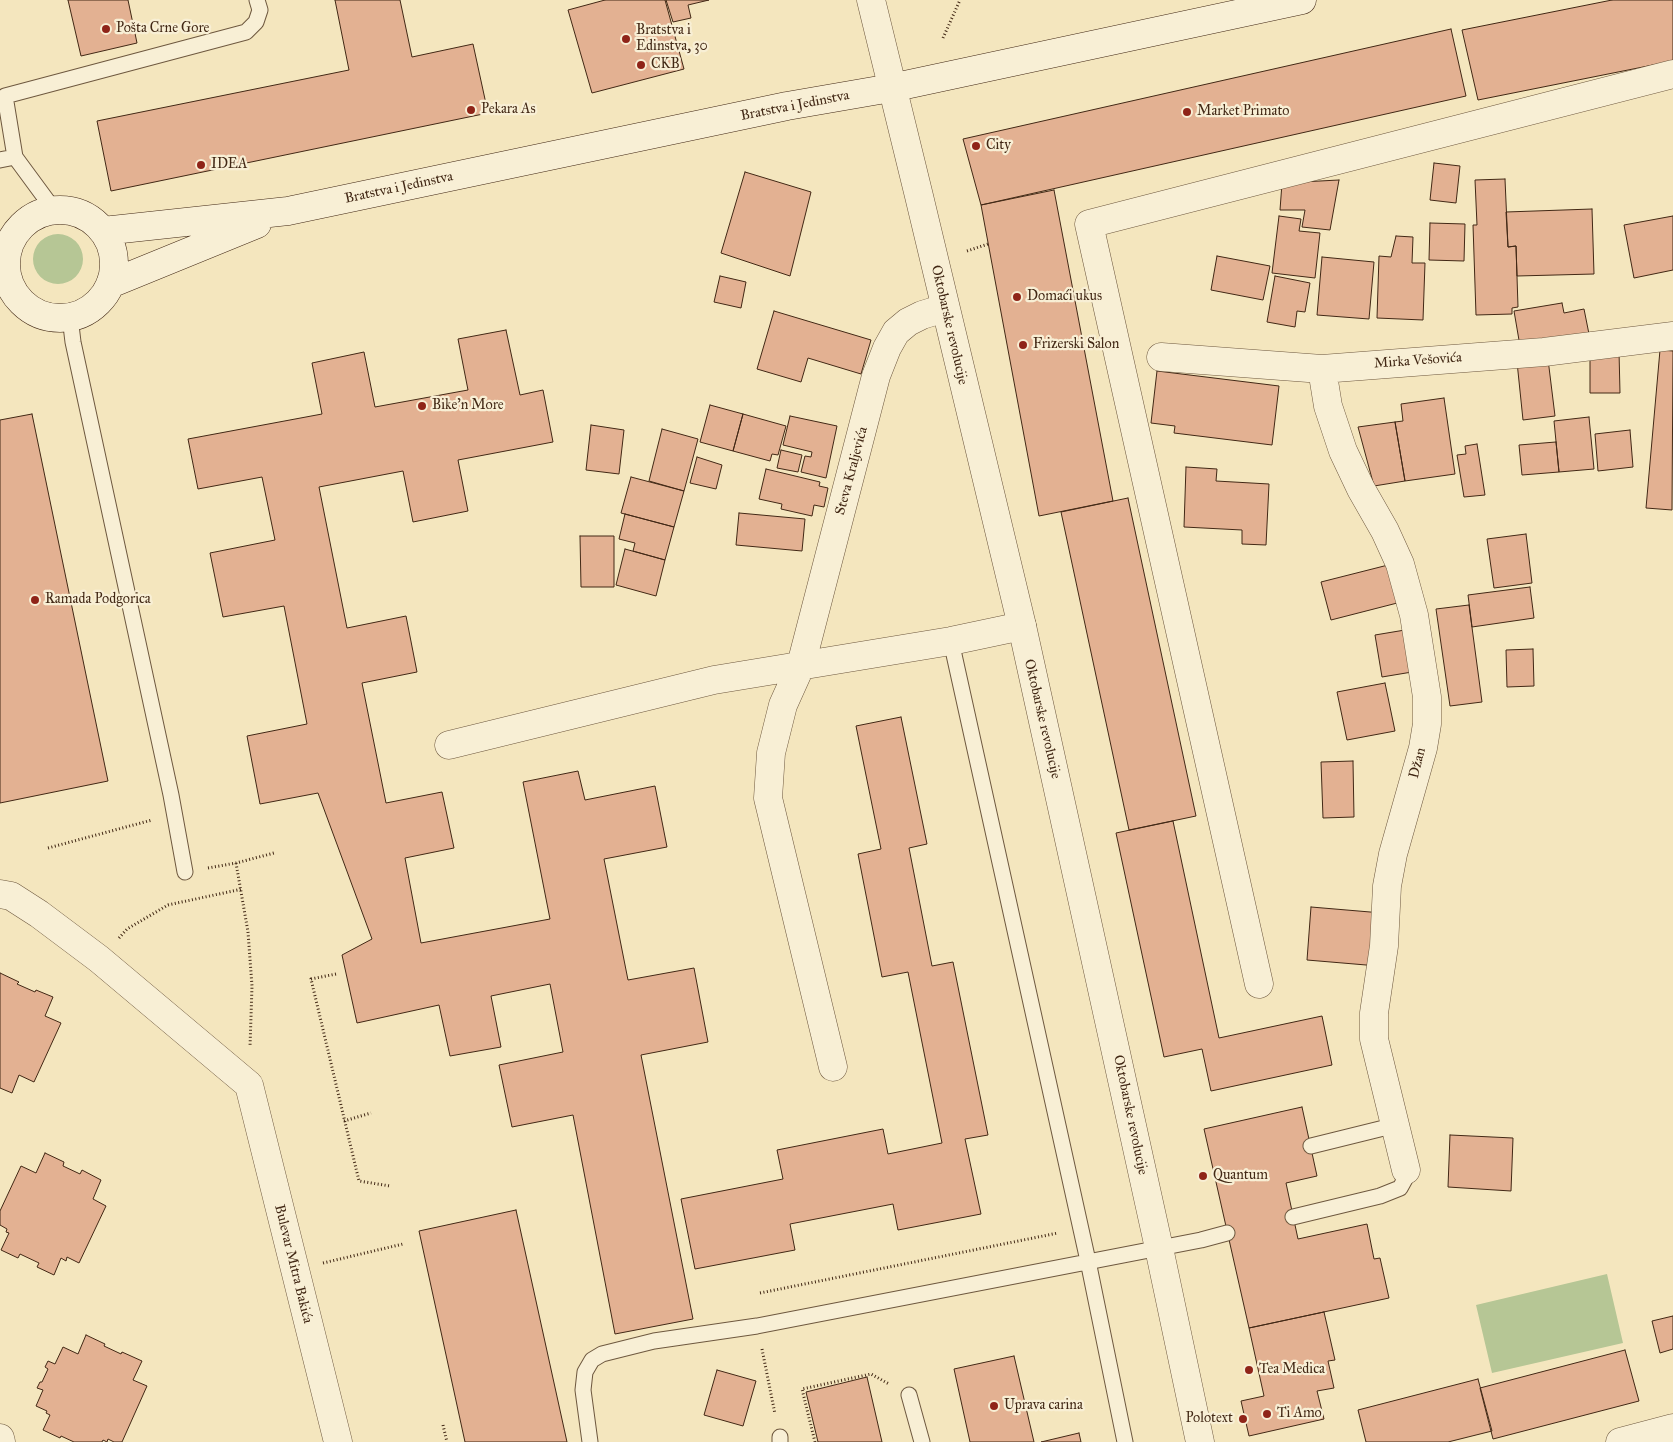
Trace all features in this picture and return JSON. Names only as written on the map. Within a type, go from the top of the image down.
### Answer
[{"type":"street","name":"Oktobarske revolucije","points":[[870,0],[918,189],[1022,626],[1200,1442]]},
{"type":"street","name":"Bratstva i Jedinstva","points":[[103,231],[288,211],[780,107],[892,88],[1302,0]]},
{"type":"street","points":[[1259,984],[1089,224],[1673,74]]},
{"type":"street","points":[[54,210],[72,211],[90,218],[103,231],[112,248],[114,266],[110,284],[101,300],[87,311],[70,317],[52,318],[11,304],[12,289],[7,272],[6,240],[23,225],[37,215],[54,210]]},
{"type":"street","name":"Bratstva i Jedinstva","points":[[110,284],[288,211]]},
{"type":"street","name":"Steva Kraljevića","points":[[833,1067],[768,798],[770,752],[783,705],[801,665],[876,376],[887,348],[896,332],[908,322],[922,315],[945,308]]},
{"type":"street","name":"Mirka Vešovića","points":[[1161,357],[1322,368],[1544,352],[1673,336]]},
{"type":"street","name":"Džan","points":[[1322,368],[1328,406],[1343,451],[1400,564],[1414,615],[1427,697],[1427,724],[1423,748],[1393,854],[1387,886],[1384,946],[1374,1013],[1374,1039],[1406,1170]]},
{"type":"street","points":[[449,745],[714,680],[951,641],[1022,626]]},
{"type":"street","points":[[0,894],[11,896],[39,914],[99,958],[249,1085]]},
{"type":"street","name":"Bulevar Mitra Bakića","points":[[249,1085],[338,1442]]},
{"type":"street","points":[[1620,1442],[1673,1428]]},
{"type":"street","points":[[0,1438],[1,1442]]},
{"type":"lane","points":[[54,210],[7,158],[4,96],[246,32],[256,22],[260,10],[257,0]]},
{"type":"lane","points":[[70,317],[73,342],[185,872]]},
{"type":"lane","points":[[951,641],[1088,1261],[1125,1442]]},
{"type":"lane","points":[[1311,1146],[1396,1126]]},
{"type":"lane","points":[[1293,1217],[1380,1196],[1400,1188],[1406,1179],[1406,1170]]},
{"type":"lane","points":[[590,1442],[583,1390],[585,1372],[592,1360],[602,1354],[654,1341],[757,1326],[1159,1248],[1227,1233]]},
{"type":"lane","points":[[909,1395],[922,1442]]},
{"type":"path","points":[[944,38],[960,0]]},
{"type":"path","points":[[967,251],[988,244]]},
{"type":"path","points":[[48,848],[174,814]]},
{"type":"path","points":[[185,872],[236,863],[274,853]]},
{"type":"path","points":[[236,863],[248,932],[252,986],[249,1085]]},
{"type":"path","points":[[99,958],[127,929],[168,905],[242,889]]},
{"type":"path","points":[[336,974],[311,979],[359,1181],[390,1186]]},
{"type":"path","points":[[344,1121],[371,1113]]},
{"type":"path","points":[[760,1292],[1080,1228]]},
{"type":"path","points":[[295,1269],[403,1244]]},
{"type":"path","points":[[757,1326],[780,1439]]},
{"type":"path","points":[[815,1442],[802,1390],[871,1374],[909,1395]]},
{"type":"path","points":[[443,1425],[447,1442]]},
{"type":"green space","points":[[58,234],[76,241],[83,259],[76,277],[58,284],[40,277],[33,259],[40,241]]},
{"type":"green space","points":[[1607,1274],[1623,1343],[1492,1373],[1476,1305]]},
{"type":"building","points":[[68,0],[128,0],[137,43],[81,56]]},
{"type":"building","points":[[335,0],[400,0],[412,57],[473,44],[488,113],[111,191],[97,121],[349,70]]},
{"type":"building","name":"Bratstva i Edinstva, 30","points":[[605,0],[665,0],[684,69],[592,93],[568,10]]},
{"type":"building","points":[[666,0],[709,0],[688,5],[691,18],[673,22]]},
{"type":"building","points":[[1612,0],[1673,0],[1673,61],[1478,100],[1462,30]]},
{"type":"building","points":[[1451,29],[1466,96],[981,205],[963,139]]},
{"type":"building","points":[[1434,163],[1460,166],[1456,203],[1430,200]]},
{"type":"building","points":[[745,172],[811,192],[790,276],[721,253]]},
{"type":"building","points":[[1505,179],[1508,247],[1516,246],[1518,307],[1512,308],[1512,314],[1476,315],[1473,225],[1477,225],[1475,180]]},
{"type":"building","points":[[1339,180],[1330,230],[1302,227],[1305,210],[1280,210],[1282,183]]},
{"type":"building","points":[[1054,190],[1113,501],[1039,516],[981,205]]},
{"type":"building","points":[[1592,209],[1594,274],[1517,276],[1516,246],[1508,247],[1506,212]]},
{"type":"building","points":[[1279,216],[1301,219],[1299,231],[1320,233],[1315,278],[1272,273]]},
{"type":"building","points":[[1673,216],[1673,270],[1634,278],[1624,225]]},
{"type":"building","points":[[1430,223],[1465,224],[1464,261],[1429,260]]},
{"type":"building","points":[[1396,236],[1413,237],[1412,263],[1425,263],[1423,320],[1377,318],[1379,256],[1391,257]]},
{"type":"building","points":[[1217,256],[1270,266],[1263,300],[1211,290]]},
{"type":"building","points":[[1322,257],[1374,262],[1369,319],[1317,315]]},
{"type":"building","points":[[720,276],[746,282],[741,308],[714,302]]},
{"type":"building","points":[[1275,276],[1310,283],[1305,312],[1297,311],[1295,327],[1267,322]]},
{"type":"building","points":[[1562,303],[1564,313],[1584,309],[1589,334],[1520,346],[1514,311]]},
{"type":"building","points":[[774,311],[871,340],[861,374],[808,358],[801,382],[757,369]]},
{"type":"building","points":[[506,330],[520,395],[543,390],[553,442],[458,460],[468,511],[413,522],[403,471],[319,487],[347,628],[406,616],[417,672],[362,683],[386,803],[442,792],[454,848],[405,858],[421,943],[550,919],[523,782],[578,771],[585,800],[655,786],[667,847],[604,859],[628,980],[694,968],[708,1042],[641,1055],[693,1319],[615,1334],[573,1115],[512,1127],[499,1065],[563,1052],[550,984],[491,996],[501,1047],[450,1056],[439,1005],[357,1023],[342,955],[372,939],[318,793],[260,804],[247,736],[307,724],[284,606],[223,617],[210,553],[275,540],[262,477],[198,489],[188,439],[322,414],[312,363],[364,352],[375,407],[468,390],[458,339]]},
{"type":"building","points":[[1660,350],[1673,351],[1672,510],[1646,508]]},
{"type":"building","points":[[1619,351],[1620,393],[1590,393],[1590,352]]},
{"type":"building","points":[[1548,359],[1555,416],[1523,420],[1517,362]]},
{"type":"building","points":[[1157,371],[1279,386],[1272,445],[1174,433],[1175,426],[1151,423]]},
{"type":"building","points":[[1444,398],[1455,474],[1405,481],[1395,422],[1403,421],[1401,404]]},
{"type":"building","points":[[710,405],[743,414],[733,451],[700,442]]},
{"type":"building","name":"Ramada Podgorica","points":[[32,414],[108,781],[0,803],[0,420]]},
{"type":"building","points":[[743,414],[786,426],[778,455],[772,454],[770,461],[733,451]]},
{"type":"building","points":[[790,416],[837,426],[826,478],[801,472],[805,456],[811,457],[812,452],[783,445]]},
{"type":"building","points":[[1589,417],[1594,469],[1559,472],[1554,421]]},
{"type":"building","points":[[1395,422],[1405,481],[1374,486],[1358,427]]},
{"type":"building","points":[[591,425],[624,430],[619,474],[586,470]]},
{"type":"building","points":[[662,429],[698,439],[684,491],[649,481]]},
{"type":"building","points":[[1630,430],[1633,467],[1598,471],[1595,434]]},
{"type":"building","points":[[1556,442],[1559,472],[1522,475],[1519,445]]},
{"type":"building","points":[[1477,444],[1485,495],[1464,497],[1457,455],[1466,454],[1465,446]]},
{"type":"building","points":[[781,450],[802,455],[798,472],[777,468]]},
{"type":"building","points":[[697,457],[722,465],[716,489],[690,483]]},
{"type":"building","points":[[1186,467],[1217,469],[1216,481],[1269,484],[1266,545],[1242,544],[1242,530],[1184,527]]},
{"type":"building","points":[[766,469],[820,482],[819,486],[828,488],[824,507],[814,505],[812,516],[781,509],[782,504],[759,499]]},
{"type":"building","points":[[631,477],[684,491],[674,527],[621,513]]},
{"type":"building","points":[[1128,498],[1196,816],[1129,830],[1061,512]]},
{"type":"building","points":[[739,513],[805,519],[802,551],[736,545]]},
{"type":"building","points":[[625,514],[674,527],[665,560],[633,551],[635,543],[619,539]]},
{"type":"building","points":[[1526,534],[1532,583],[1494,588],[1487,539]]},
{"type":"building","points":[[580,536],[614,536],[614,587],[581,587]]},
{"type":"building","points":[[625,549],[665,560],[656,596],[616,585]]},
{"type":"building","points":[[1396,563],[1405,601],[1331,620],[1321,582]]},
{"type":"building","points":[[1530,587],[1534,618],[1472,627],[1468,595]]},
{"type":"building","points":[[1469,605],[1482,702],[1450,706],[1436,609]]},
{"type":"building","points":[[1411,629],[1418,671],[1382,677],[1375,635]]},
{"type":"building","points":[[1533,649],[1534,686],[1507,687],[1506,650]]},
{"type":"building","points":[[1385,683],[1395,731],[1347,740],[1337,692]]},
{"type":"building","points":[[901,717],[927,844],[909,848],[932,966],[953,962],[988,1135],[965,1139],[981,1214],[898,1230],[893,1204],[790,1224],[795,1250],[695,1269],[681,1199],[783,1179],[777,1150],[883,1129],[888,1154],[942,1143],[908,972],[882,977],[858,854],[881,849],[856,726]]},
{"type":"building","points":[[1353,761],[1354,817],[1323,818],[1321,762]]},
{"type":"building","points":[[1173,821],[1219,1038],[1322,1016],[1332,1065],[1211,1091],[1202,1049],[1164,1057],[1116,833]]},
{"type":"building","points":[[1311,907],[1382,913],[1378,966],[1307,960]]},
{"type":"building","points":[[0,973],[19,982],[17,984],[53,997],[45,1016],[61,1023],[34,1082],[19,1075],[12,1093],[0,1088]]},
{"type":"building","points":[[1302,1107],[1317,1176],[1286,1183],[1298,1239],[1367,1224],[1374,1259],[1380,1258],[1389,1298],[1249,1328],[1204,1129]]},
{"type":"building","points":[[1450,1135],[1513,1138],[1511,1191],[1448,1187]]},
{"type":"building","points":[[45,1153],[64,1162],[63,1166],[80,1174],[82,1170],[101,1180],[93,1199],[106,1206],[79,1263],[67,1257],[66,1261],[61,1258],[54,1275],[37,1267],[39,1263],[20,1254],[18,1258],[1,1250],[9,1233],[6,1232],[7,1229],[0,1225],[0,1211],[21,1166],[36,1173]]},
{"type":"building","points":[[516,1210],[567,1442],[465,1442],[419,1231]]},
{"type":"building","points":[[1324,1312],[1335,1360],[1328,1361],[1334,1388],[1317,1391],[1324,1419],[1249,1436],[1241,1401],[1264,1396],[1249,1328]]},
{"type":"building","points":[[1673,1316],[1673,1349],[1660,1353],[1652,1321]]},
{"type":"building","points":[[86,1335],[121,1354],[122,1352],[142,1361],[133,1380],[147,1386],[122,1442],[114,1442],[108,1439],[107,1442],[103,1440],[102,1442],[74,1442],[43,1430],[50,1415],[46,1413],[47,1411],[36,1406],[43,1390],[37,1388],[48,1369],[45,1367],[48,1361],[55,1364],[63,1347],[78,1354]]},
{"type":"building","points":[[1625,1350],[1639,1401],[1493,1439],[1480,1388]]},
{"type":"building","name":"Uprava carina","points":[[1014,1356],[1034,1442],[970,1442],[954,1369]]},
{"type":"building","points":[[717,1370],[756,1381],[743,1426],[704,1415]]},
{"type":"building","points":[[867,1377],[882,1442],[818,1442],[806,1392]]},
{"type":"building","points":[[1478,1379],[1492,1431],[1448,1442],[1366,1442],[1358,1410]]},
{"type":"building","name":"Uprava carina","points":[[1079,1433],[1081,1442],[1041,1442]]},
{"type":"place","name":"Pošta Crne Gore","points":[[106,29]]},
{"type":"place","name":"Bratstva i Edinstva, 30","points":[[626,39]]},
{"type":"place","name":"CKB","points":[[641,65]]},
{"type":"place","name":"Pekara As","points":[[471,110]]},
{"type":"place","name":"Market Primato","points":[[1187,112]]},
{"type":"place","name":"City","points":[[976,146]]},
{"type":"place","name":"IDEA","points":[[201,165]]},
{"type":"place","name":"Domaći ukus","points":[[1017,297]]},
{"type":"place","name":"Frizerski Salon","points":[[1023,345]]},
{"type":"place","name":"Bike'n More","points":[[422,406]]},
{"type":"place","name":"Ramada Podgorica","points":[[35,600]]},
{"type":"place","name":"Quantum","points":[[1203,1176]]},
{"type":"place","name":"Tea Medica","points":[[1249,1370]]},
{"type":"place","name":"Uprava carina","points":[[994,1406]]},
{"type":"place","name":"Ti Amo","points":[[1267,1414]]},
{"type":"place","name":"Polotext","points":[[1243,1419]]}]
